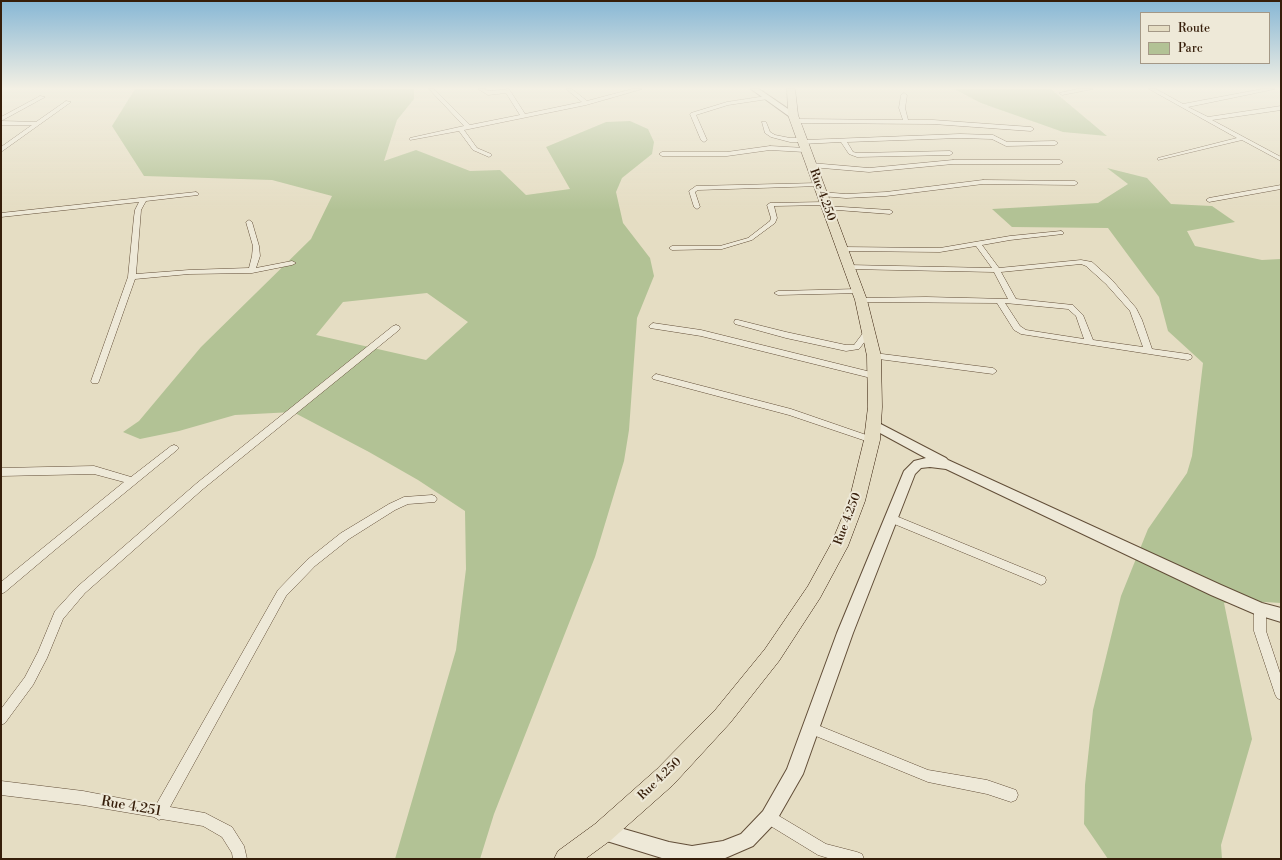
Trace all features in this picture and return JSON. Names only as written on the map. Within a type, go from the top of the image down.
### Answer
[{"type":"main road","name":"Rue 4.250","points":[[566,859],[603,832],[670,772],[723,716],[772,655],[814,592],[838,546],[857,501],[873,432],[875,376],[874,356],[869,331],[859,296],[798,129]]},
{"type":"street","points":[[1,150],[31,129]]},
{"type":"street","points":[[412,139],[464,129]]},
{"type":"street","points":[[699,129],[704,140]]},
{"type":"street","points":[[766,129],[768,134],[803,144]]},
{"type":"street","points":[[1226,129],[1281,159]]},
{"type":"street","points":[[460,130],[476,149],[488,156]]},
{"type":"street","points":[[662,154],[727,154],[843,140],[960,136],[993,137],[1006,144],[1055,143]]},
{"type":"street","points":[[1160,159],[1243,138]]},
{"type":"street","points":[[843,140],[851,154],[857,155],[950,153]]},
{"type":"street","points":[[811,165],[869,170],[953,162],[1060,162]]},
{"type":"street","points":[[672,248],[720,248],[750,239],[773,222],[774,218],[770,205],[772,204],[823,198],[886,194],[984,182],[1075,183]]},
{"type":"street","points":[[1209,200],[1281,187]]},
{"type":"street","points":[[698,207],[692,191],[696,188],[823,198],[890,212]]},
{"type":"street","points":[[1,215],[143,201],[196,194]]},
{"type":"street","points":[[95,381],[132,277],[138,210],[143,201]]},
{"type":"street","points":[[249,222],[256,246],[256,256],[252,271]]},
{"type":"street","points":[[842,249],[940,250],[1010,238],[1061,233]]},
{"type":"street","points":[[978,244],[997,270],[1013,301]]},
{"type":"street","points":[[848,266],[997,270],[1081,262],[1089,264],[1109,282],[1133,310],[1148,350]]},
{"type":"street","points":[[132,277],[189,272],[252,271],[292,264]]},
{"type":"street","points":[[778,293],[1013,301],[1070,307],[1079,315],[1089,341]]},
{"type":"street","points":[[1000,301],[1017,328],[1024,332],[1188,356]]},
{"type":"street","points":[[738,322],[786,335],[846,348],[856,347],[869,331]]},
{"type":"street","points":[[653,326],[701,333],[875,376]]},
{"type":"street","points":[[1,719],[29,681],[43,654],[59,615],[81,590],[200,486],[396,328]]},
{"type":"street","points":[[874,356],[993,371]]},
{"type":"street","points":[[656,377],[873,432],[948,464],[1260,609],[1281,615]]},
{"type":"street","points":[[1,589],[174,448]]},
{"type":"street","points":[[603,832],[669,852],[692,855],[727,855],[747,840],[770,817],[794,774],[845,633],[910,471],[918,464],[930,462],[948,464]]},
{"type":"street","points":[[1,472],[94,470],[133,481]]},
{"type":"street","points":[[160,813],[282,593],[311,563],[345,536],[392,507],[407,500],[432,499]]},
{"type":"street","points":[[891,518],[1041,580]]},
{"type":"street","points":[[1260,609],[1260,631],[1281,694]]},
{"type":"street","points":[[810,728],[928,776],[987,787],[1011,796]]},
{"type":"street","name":"Rue 4.251","points":[[1,788],[83,798],[204,820],[227,832],[239,851],[240,859]]},
{"type":"street","points":[[770,817],[823,850],[857,859]]},
{"type":"green space","points":[[114,129],[394,129],[384,161],[416,150],[470,171],[500,170],[526,195],[570,189],[546,147],[589,129],[648,129],[654,142],[652,154],[622,178],[616,192],[623,223],[650,258],[654,276],[637,318],[629,430],[624,461],[595,557],[494,814],[480,859],[395,859],[456,650],[466,569],[465,511],[418,480],[293,412],[235,415],[179,431],[140,439],[123,432],[139,421],[201,347],[311,239],[332,196],[272,180],[144,176]],"holes":[[[427,293],[468,322],[426,360],[316,335],[343,302]]]},
{"type":"green space","points":[[1055,129],[1099,129],[1107,136],[1063,132]]},
{"type":"green space","points":[[1107,168],[1147,178],[1171,204],[1212,206],[1235,222],[1187,231],[1195,246],[1262,260],[1281,259],[1281,603],[1224,603],[1252,739],[1221,845],[1222,859],[1108,859],[1084,824],[1085,785],[1093,710],[1121,596],[1148,529],[1187,473],[1192,456],[1203,363],[1168,331],[1159,297],[1108,228],[1012,227],[992,209],[1098,203],[1128,184]]}]
